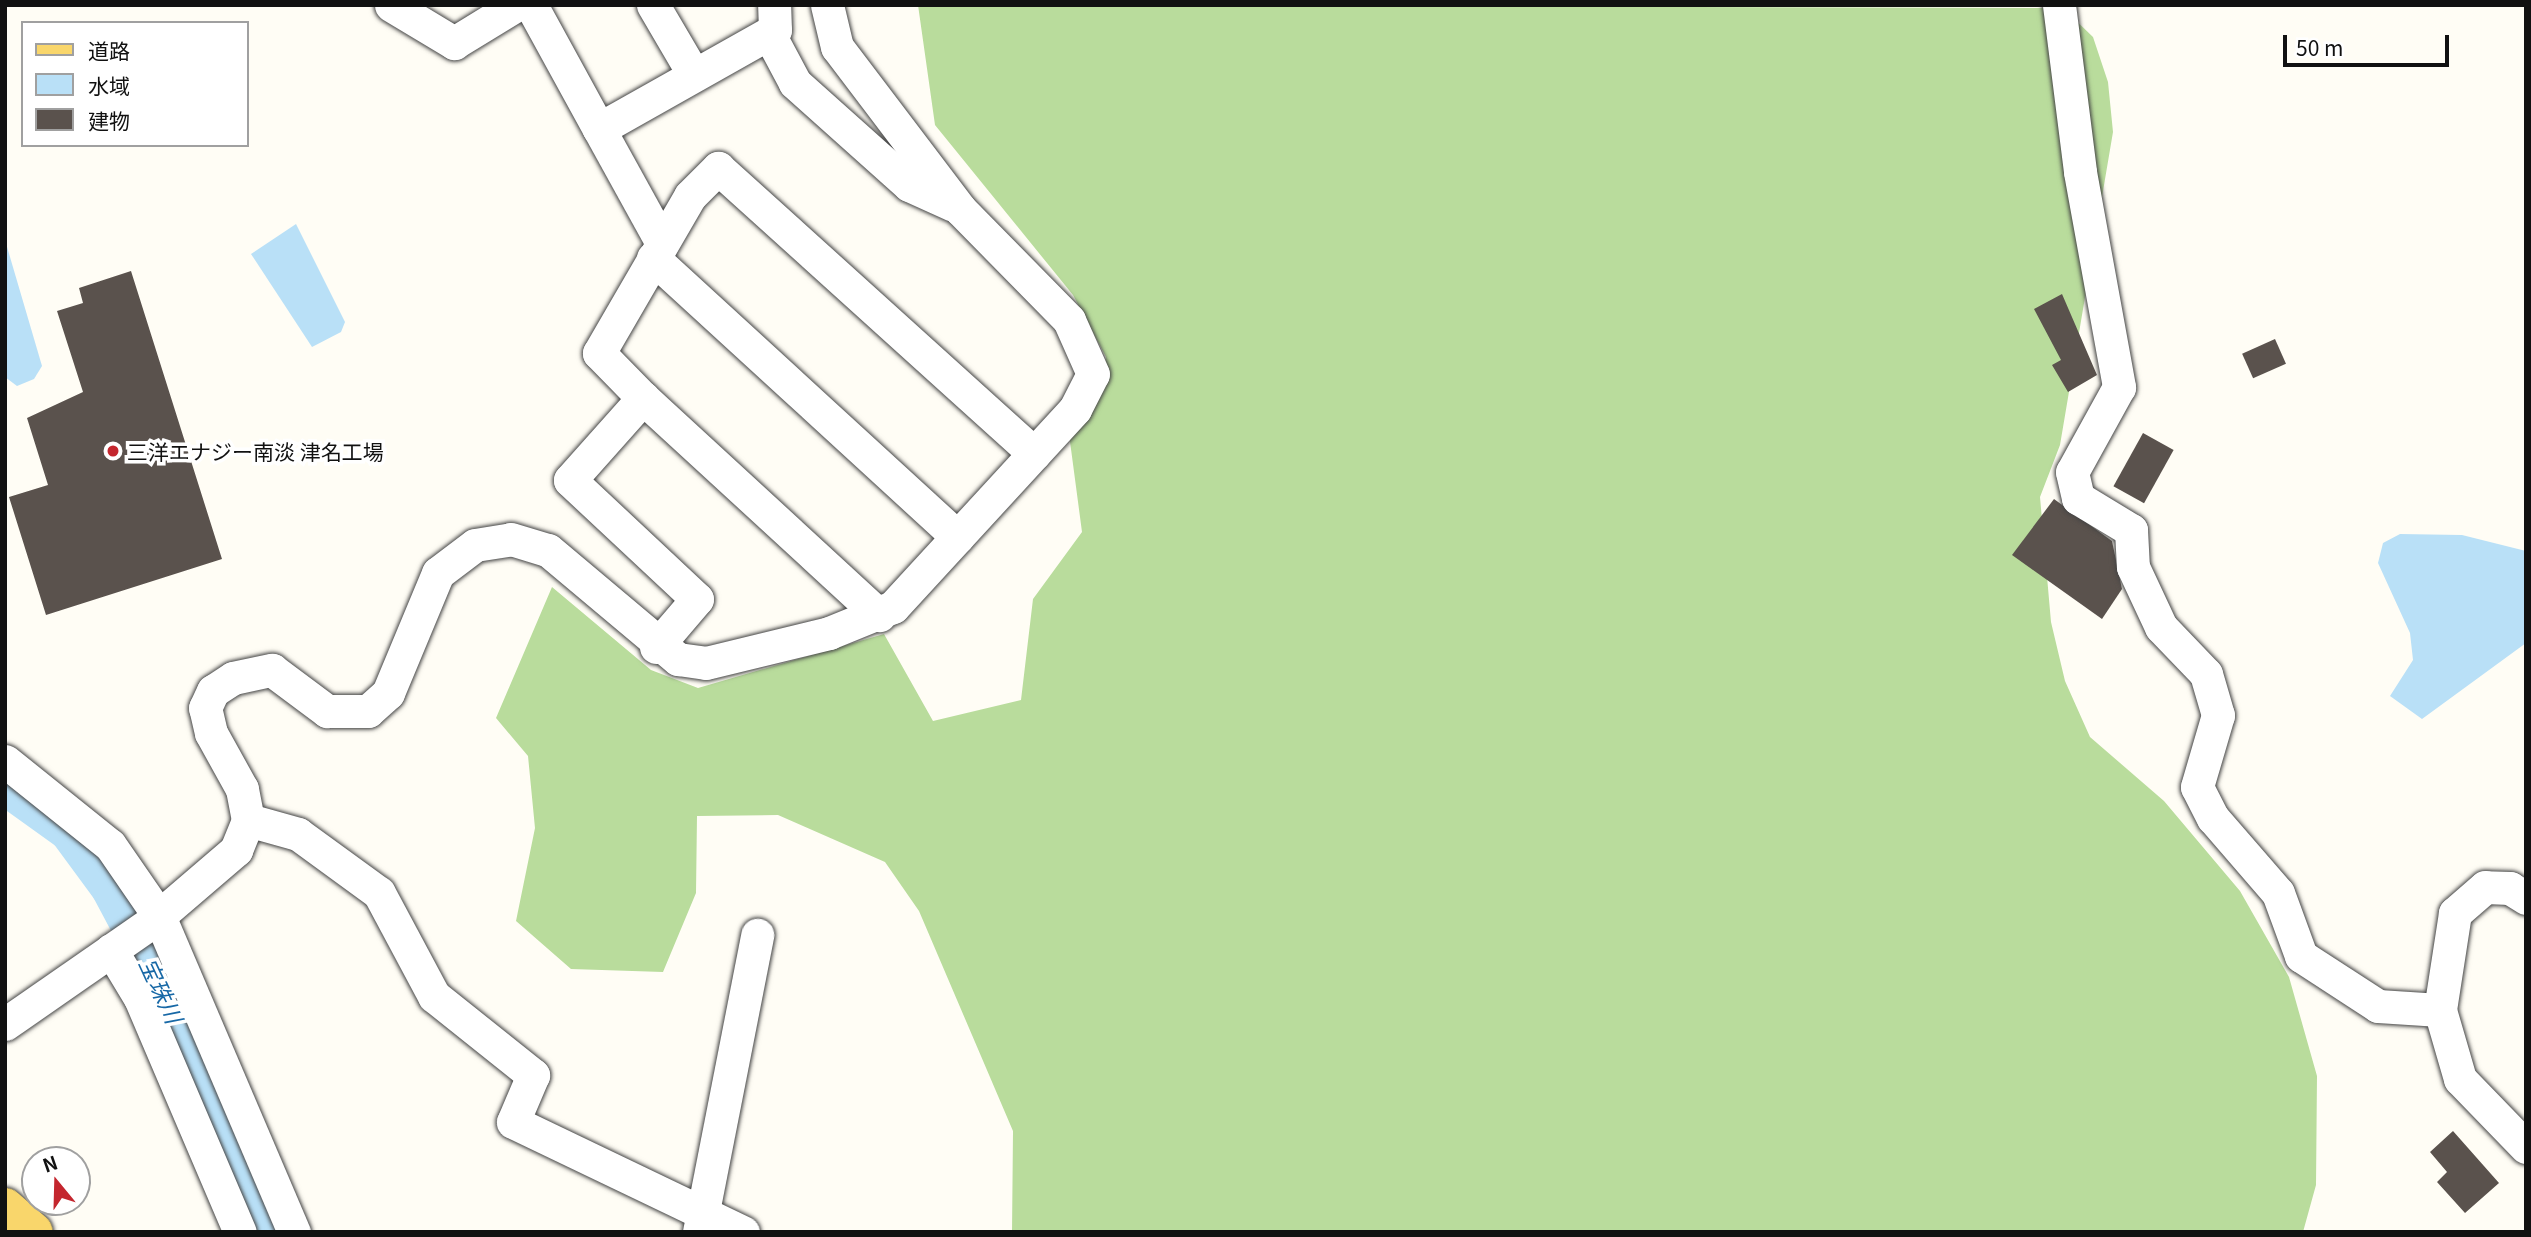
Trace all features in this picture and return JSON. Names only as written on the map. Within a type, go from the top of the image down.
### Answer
[{"type":"main road","points":[[5,1207],[34,1232]]},
{"type":"street","points":[[391,5],[454,43],[516,5]]},
{"type":"street","points":[[531,5],[599,129],[658,251],[958,537]]},
{"type":"street","points":[[653,5],[694,75]]},
{"type":"street","points":[[5,1024],[156,919],[236,850],[248,820],[242,789],[211,733],[205,708],[213,691],[233,678],[272,670],[327,711],[368,711],[388,693],[438,573],[475,545],[511,539],[554,554],[656,647],[678,659],[706,663],[879,615],[958,537],[1034,454],[1084,394],[1093,374],[1088,353],[1038,282],[960,209],[837,47],[827,5]]},
{"type":"street","points":[[2059,5],[2080,172],[2119,387],[2072,472],[2078,498],[2131,530],[2133,567],[2161,627],[2206,674],[2218,715],[2197,787],[2213,818],[2278,893],[2301,956],[2378,1006],[2440,1010]]},
{"type":"street","points":[[599,129],[694,75],[771,20],[795,83],[909,185],[960,209]]},
{"type":"street","points":[[879,615],[643,398],[598,353],[690,196],[718,168],[1034,454]]},
{"type":"street","points":[[643,398],[570,480],[697,599],[656,647]]},
{"type":"street","points":[[5,761],[110,845],[156,919],[295,1232]]},
{"type":"street","points":[[248,820],[298,834],[379,893],[433,996],[533,1075],[513,1122],[701,1223],[743,1232]]},
{"type":"street","points":[[2526,898],[2510,888],[2485,887],[2455,913],[2440,1010],[2460,1079],[2526,1147]]},
{"type":"street","points":[[701,1223],[757,936]]},
{"type":"street","points":[[114,948],[140,998],[240,1232]]},
{"type":"street","points":[[191,1118],[224,1074]]},
{"type":"green space","points":[[918,5],[2063,8],[2093,37],[2108,82],[2113,132],[2060,445],[2040,497],[2051,622],[2065,681],[2090,737],[2164,801],[2240,891],[2289,977],[2317,1076],[2316,1185],[2303,1232],[1012,1232],[1013,1131],[919,911],[885,862],[778,815],[697,816],[696,893],[663,972],[571,969],[516,921],[535,828],[528,756],[496,718],[552,587],[651,670],[698,688],[884,634],[933,721],[1021,700],[1033,599],[1082,532],[1069,434],[1098,400],[1106,357],[1073,295],[935,125]]},
{"type":"water","points":[[296,224],[345,322],[341,332],[312,347],[251,254]]},
{"type":"water","points":[[5,240],[42,366],[34,379],[17,386],[5,377]]},
{"type":"water","points":[[2400,534],[2462,535],[2526,551],[2526,643],[2422,719],[2390,696],[2413,660],[2410,633],[2378,563],[2383,543]]},
{"type":"building","name":"三洋エナジー南淡 津名工場","points":[[131,271],[222,559],[46,615],[9,497],[48,485],[27,418],[83,392],[57,311],[83,303],[79,288]]},
{"type":"building","points":[[2062,294],[2097,375],[2068,392],[2052,365],[2061,360],[2034,309]]},
{"type":"building","points":[[2275,339],[2286,364],[2253,378],[2242,354]]},
{"type":"building","points":[[2143,433],[2174,450],[2144,503],[2113,486]]},
{"type":"building","points":[[2054,499],[2112,541],[2122,589],[2102,619],[2012,555]]},
{"type":"building","points":[[2453,1131],[2499,1183],[2465,1213],[2437,1182],[2447,1172],[2430,1152]]},
{"type":"waterway","name":"宝珠川","points":[[5,785],[69,831],[111,888],[163,986],[270,1232]]},
{"type":"place","name":"三洋エナジー南淡 津名工場","points":[[113,451]]}]
